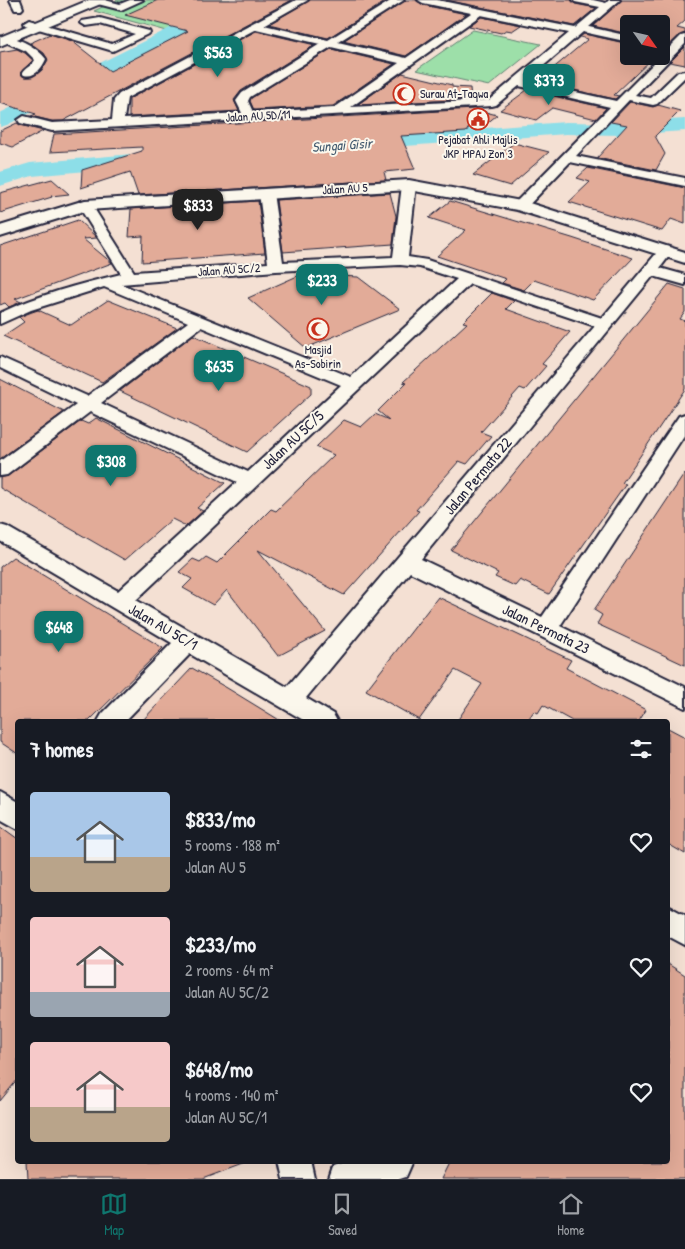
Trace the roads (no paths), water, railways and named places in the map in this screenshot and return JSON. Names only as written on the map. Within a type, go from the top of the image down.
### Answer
[{"type":"main road","points":[[34,25],[79,0]]},
{"type":"main road","points":[[2,38],[98,0]]},
{"type":"main road","name":"Jalan AU 5","points":[[0,232],[85,205],[409,185],[520,206],[685,258]]},
{"type":"street","points":[[98,0],[121,7],[138,0]]},
{"type":"street","points":[[118,123],[120,100],[123,96],[303,0]]},
{"type":"street","points":[[249,116],[242,101],[246,95],[399,0]]},
{"type":"street","points":[[423,0],[457,3],[480,11],[620,37]]},
{"type":"street","points":[[578,0],[612,3]]},
{"type":"street","points":[[517,82],[612,3]]},
{"type":"street","points":[[338,111],[480,11]]},
{"type":"street","points":[[34,25],[114,48],[145,33],[96,20],[77,37]]},
{"type":"street","points":[[90,26],[130,40]]},
{"type":"street","points":[[255,26],[408,62]]},
{"type":"street","points":[[2,38],[30,49],[41,59],[37,67],[28,73]]},
{"type":"street","points":[[520,206],[592,134],[617,105],[685,38]]},
{"type":"street","points":[[670,47],[675,48]]},
{"type":"street","points":[[654,68],[683,74]]},
{"type":"street","points":[[626,96],[653,102],[683,74]]},
{"type":"street","points":[[517,82],[617,105]]},
{"type":"street","name":"Jalan AU 5D/11","points":[[24,120],[52,127],[492,103],[517,82]]},
{"type":"street","points":[[568,158],[685,182]]},
{"type":"street","points":[[400,261],[409,185]]},
{"type":"street","points":[[266,193],[276,267]]},
{"type":"street","points":[[85,205],[130,277]]},
{"type":"street","name":"Jalan Permata 22","points":[[290,701],[665,252]]},
{"type":"street","name":"Jalan AU 5C/2","points":[[0,319],[25,307],[104,282],[130,277],[400,261],[422,264],[605,324]]},
{"type":"street","points":[[650,270],[685,280]]},
{"type":"street","name":"Jalan AU 5C/5","points":[[120,602],[467,278]]},
{"type":"street","points":[[104,282],[353,384]]},
{"type":"street","points":[[0,470],[86,403],[198,321]]},
{"type":"street","points":[[0,362],[249,480]]},
{"type":"street","points":[[546,629],[685,420]]},
{"type":"street","name":"Jalan AU 5C/1","points":[[0,532],[322,719]]},
{"type":"street","name":"Jalan Permata 23","points":[[407,561],[685,698]]},
{"type":"street","points":[[112,719],[188,641]]},
{"type":"street","points":[[0,804],[15,815]]},
{"type":"street","points":[[670,921],[685,930]]},
{"type":"street","points":[[296,1164],[299,1179]]},
{"type":"street","points":[[345,1179],[398,1169]]},
{"type":"waterway","points":[[0,121],[239,0]]},
{"type":"waterway","name":"Sungai Gisir","points":[[352,144],[566,128],[622,129],[685,125]]},
{"type":"waterway","name":"Sungai Gisir","points":[[0,179],[30,170],[155,159]]},
{"type":"place","name":"Surau At-Taqwa","points":[[404,94]]},
{"type":"place","name":"Pejabat Ahli Majlis JKP MPAJ Zon 3","points":[[478,119]]},
{"type":"place","name":"Masjid As-Sobirin","points":[[318,329]]}]
